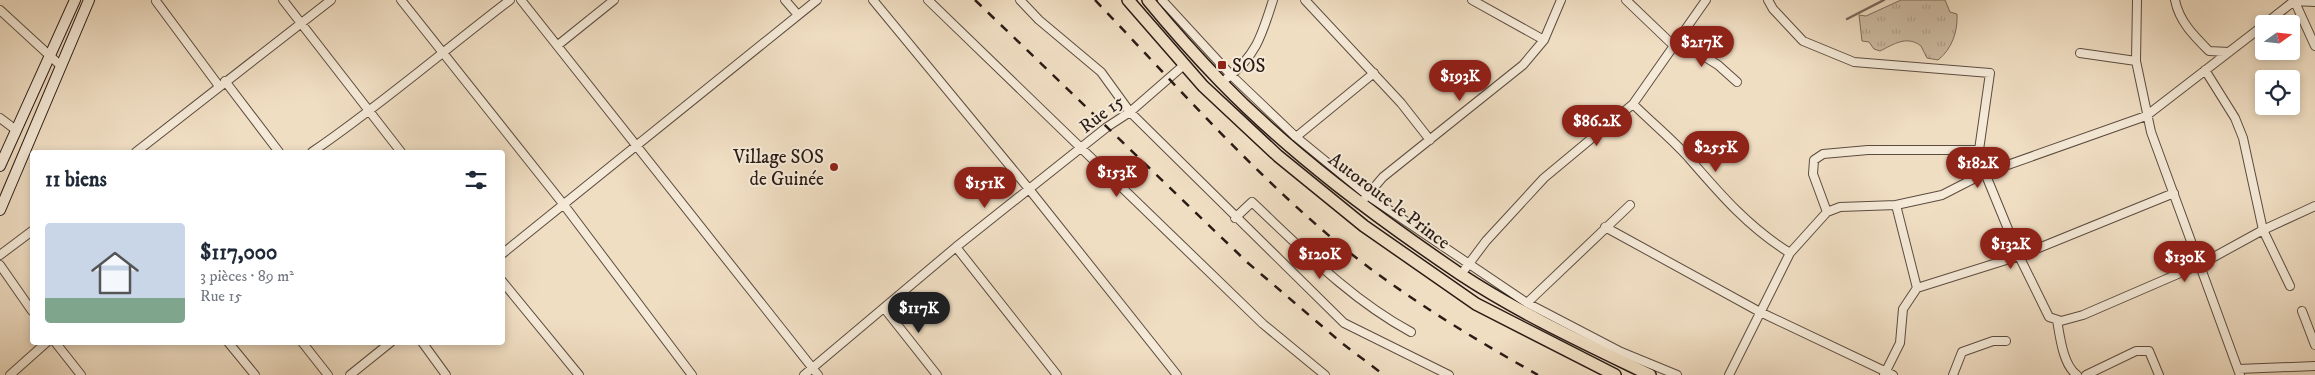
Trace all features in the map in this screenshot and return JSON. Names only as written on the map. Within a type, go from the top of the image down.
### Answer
[{"type":"main road","points":[[0,166],[75,0]]},
{"type":"main road","points":[[0,210],[88,0]]},
{"type":"main road","name":"Autoroute le Prince","points":[[1128,0],[1203,86],[1278,156],[1364,226],[1476,304],[1615,375]]},
{"type":"main road","name":"Autoroute le Prince","points":[[1148,0],[1288,144],[1364,199],[1461,274],[1567,335],[1650,375]]},
{"type":"street","points":[[284,0],[399,150]]},
{"type":"street","points":[[138,150],[222,83],[331,0]]},
{"type":"street","points":[[401,0],[564,205],[692,375]]},
{"type":"street","points":[[315,150],[370,112],[443,51],[510,0]]},
{"type":"street","points":[[521,0],[818,375]]},
{"type":"street","points":[[558,45],[614,0]]},
{"type":"street","points":[[785,0],[798,15]]},
{"type":"street","points":[[505,252],[817,0]]},
{"type":"street","points":[[873,0],[1029,189],[1177,375]]},
{"type":"street","points":[[928,0],[1263,324],[1325,375]]},
{"type":"street","points":[[1020,0],[1039,20],[1101,72],[1130,112],[1235,218],[1344,323],[1449,375]]},
{"type":"street","points":[[1162,0],[1226,79],[1296,137],[1364,199],[1527,303],[1621,352],[1677,375]]},
{"type":"street","points":[[1226,79],[1258,45],[1273,0]]},
{"type":"street","points":[[1306,0],[1374,73],[1430,140]]},
{"type":"street","points":[[1472,0],[1544,40]]},
{"type":"street","points":[[1364,199],[1383,177],[1523,65],[1544,40],[1561,0]]},
{"type":"street","points":[[1626,0],[1676,43],[1718,65],[1737,82]]},
{"type":"street","points":[[1461,274],[1544,178],[1633,104],[1706,0]]},
{"type":"street","points":[[1768,0],[1773,9],[1803,40],[1854,62],[1990,73],[1979,150],[1985,173],[2019,256],[2049,317],[2061,321],[2083,315],[2201,264],[2263,230],[2315,206]]},
{"type":"street","points":[[2137,0],[2136,61],[2146,116],[2239,372],[2315,366]]},
{"type":"street","points":[[2175,0],[2178,12],[2191,33],[2209,51],[2229,52]]},
{"type":"street","points":[[2294,0],[2315,46]]},
{"type":"street","points":[[2275,15],[2294,0],[2315,2]]},
{"type":"street","points":[[156,1],[277,150]]},
{"type":"street","points":[[0,10],[60,66]]},
{"type":"street","points":[[1729,375],[1790,253],[1827,212],[1840,207],[1896,205],[1942,195],[1985,173],[2146,116],[2255,31]]},
{"type":"street","points":[[2080,54],[2136,61]]},
{"type":"street","name":"Rue 15","points":[[804,375],[956,247],[1081,148],[1130,112],[1184,65]]},
{"type":"street","points":[[2205,70],[2235,118],[2244,138],[2263,230],[2290,286]]},
{"type":"street","points":[[1296,137],[1374,73]]},
{"type":"street","points":[[1633,104],[1687,156],[1716,191],[1763,237],[1790,253]]},
{"type":"street","points":[[0,118],[16,130]]},
{"type":"street","points":[[1827,212],[1813,174],[1814,160],[1823,154],[1868,150],[1979,150]]},
{"type":"street","points":[[1605,227],[1760,312],[1887,374],[1900,343],[1903,308],[1917,288],[2019,256],[2174,192]]},
{"type":"street","points":[[1235,218],[1252,202],[1342,286],[1387,319],[1411,332]]},
{"type":"street","points":[[1527,303],[1630,205]]},
{"type":"street","points":[[1896,205],[1917,288]]},
{"type":"street","points":[[0,256],[30,234]]},
{"type":"street","points":[[956,247],[1057,375]]},
{"type":"street","points":[[0,265],[30,308]]},
{"type":"street","points":[[505,285],[579,375]]},
{"type":"street","points":[[884,308],[937,375]]},
{"type":"street","points":[[2302,311],[2315,345]]},
{"type":"street","points":[[2057,320],[2062,344],[2071,371],[2078,375]]},
{"type":"street","points":[[1953,375],[1962,352],[1993,341],[2006,341]]},
{"type":"street","points":[[10,375],[44,345]]},
{"type":"street","points":[[59,345],[81,375]]},
{"type":"street","points":[[230,345],[255,375]]},
{"type":"street","points":[[304,345],[328,375]]},
{"type":"street","points":[[350,375],[387,345]]},
{"type":"street","points":[[424,345],[446,375]]},
{"type":"street","points":[[2086,375],[2136,350],[2148,351],[2159,375]]},
{"type":"green space","points":[[1901,0],[1945,0],[1950,12],[1957,14],[1953,39],[1947,51],[1938,60],[1927,58],[1921,46],[1911,41],[1900,42],[1880,51],[1874,49],[1869,42],[1862,41],[1859,15],[1866,16]]},
{"type":"waterway","points":[[1847,19],[1884,0]]},
{"type":"railway","points":[[975,0],[1248,263],[1343,344],[1384,375]]},
{"type":"railway","points":[[1095,0],[1244,156],[1306,216],[1339,244],[1386,280],[1436,314],[1538,375]]},
{"type":"place","name":"SOS","points":[[1222,65]]},
{"type":"place","name":"Village SOS de Guinée","points":[[834,167]]}]
